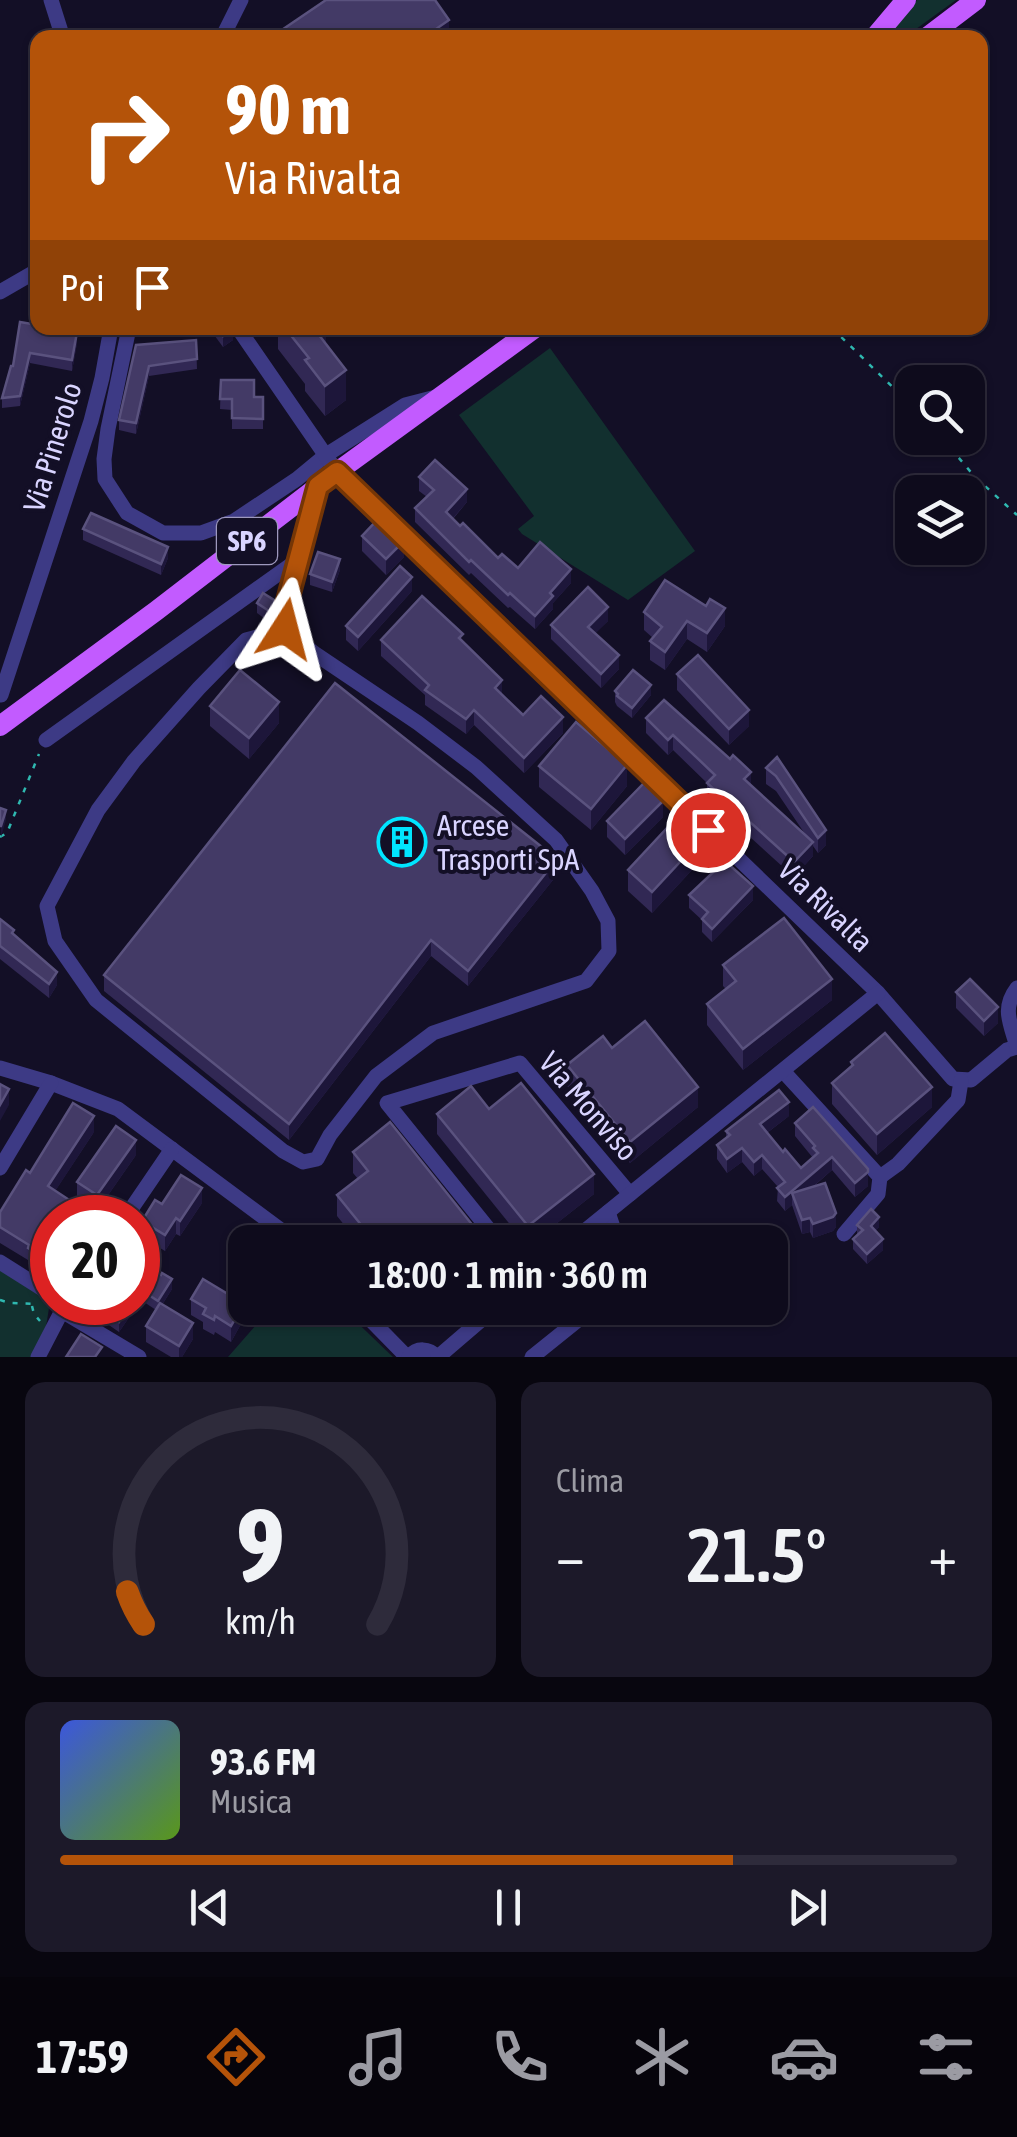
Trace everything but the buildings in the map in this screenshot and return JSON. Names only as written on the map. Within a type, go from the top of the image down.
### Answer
[{"type":"main road","points":[[881,30],[906,0]]},
{"type":"main road","points":[[937,30],[976,0]]},
{"type":"main road","name":"SP6","points":[[0,726],[318,486],[332,463],[445,394],[525,335]]},
{"type":"street","points":[[51,0],[60,30]]},
{"type":"street","points":[[226,30],[241,0]]},
{"type":"street","points":[[0,292],[30,275]]},
{"type":"street","name":"Via Pinerolo","points":[[1,695],[91,420],[109,335]]},
{"type":"street","points":[[128,335],[104,459],[105,480],[127,513],[163,533],[201,533],[234,521],[297,478],[332,463]]},
{"type":"street","name":"Via Rivalta","points":[[243,335],[332,463],[878,993],[952,1079],[962,1081]]},
{"type":"street","points":[[285,629],[246,640],[134,761],[98,810],[47,906],[55,941],[96,1000],[283,1151],[302,1162],[318,1159],[330,1136],[376,1076],[433,1033],[586,981],[609,951],[608,921],[556,840],[476,767],[314,654],[285,629],[284,614],[318,486]]},
{"type":"street","points":[[46,740],[298,559]]},
{"type":"street","points":[[844,1234],[878,1194],[880,1177],[898,1164],[958,1100],[962,1081],[971,1080],[1007,1050],[1017,1047],[1008,1002],[1017,988]]},
{"type":"street","name":"Via Monviso","points":[[592,1225],[878,993]]},
{"type":"street","name":"Via Monviso","points":[[485,1225],[387,1104],[520,1063],[630,1194]]},
{"type":"street","points":[[0,1068],[118,1109],[274,1225]]},
{"type":"street","points":[[783,1071],[880,1177]]},
{"type":"street","points":[[0,1168],[51,1083]]},
{"type":"street","points":[[140,1195],[172,1148]]},
{"type":"street","points":[[608,1212],[612,1225]]},
{"type":"street","points":[[0,1262],[30,1284]]},
{"type":"street","points":[[38,1357],[56,1325]]},
{"type":"street","points":[[93,1325],[139,1357]]},
{"type":"street","points":[[376,1325],[408,1357],[423,1350],[438,1357],[475,1325]]},
{"type":"street","points":[[532,1357],[572,1325]]},
{"type":"path","points":[[839,335],[895,389]]},
{"type":"path","points":[[956,455],[1017,515]]},
{"type":"path","points":[[0,837],[7,833],[46,740]]},
{"type":"path","points":[[0,1300],[30,1304]]},
{"type":"path","points":[[46,1325],[53,1331]]},
{"type":"green space","points":[[917,0],[956,0],[915,30],[893,30]]},
{"type":"green space","points":[[550,348],[695,551],[628,600],[522,534],[518,529],[534,516],[459,415]]},
{"type":"green space","points":[[0,1270],[30,1289],[30,1325],[46,1325],[44,1339],[33,1357],[0,1357]]},
{"type":"green space","points":[[256,1325],[360,1325],[393,1357],[228,1357]]},
{"type":"place","name":"Arcese Trasporti SpA","points":[[402,842]]},
{"type":"route","points":[[285,629],[284,614],[318,486],[337,472],[708,830]]}]
